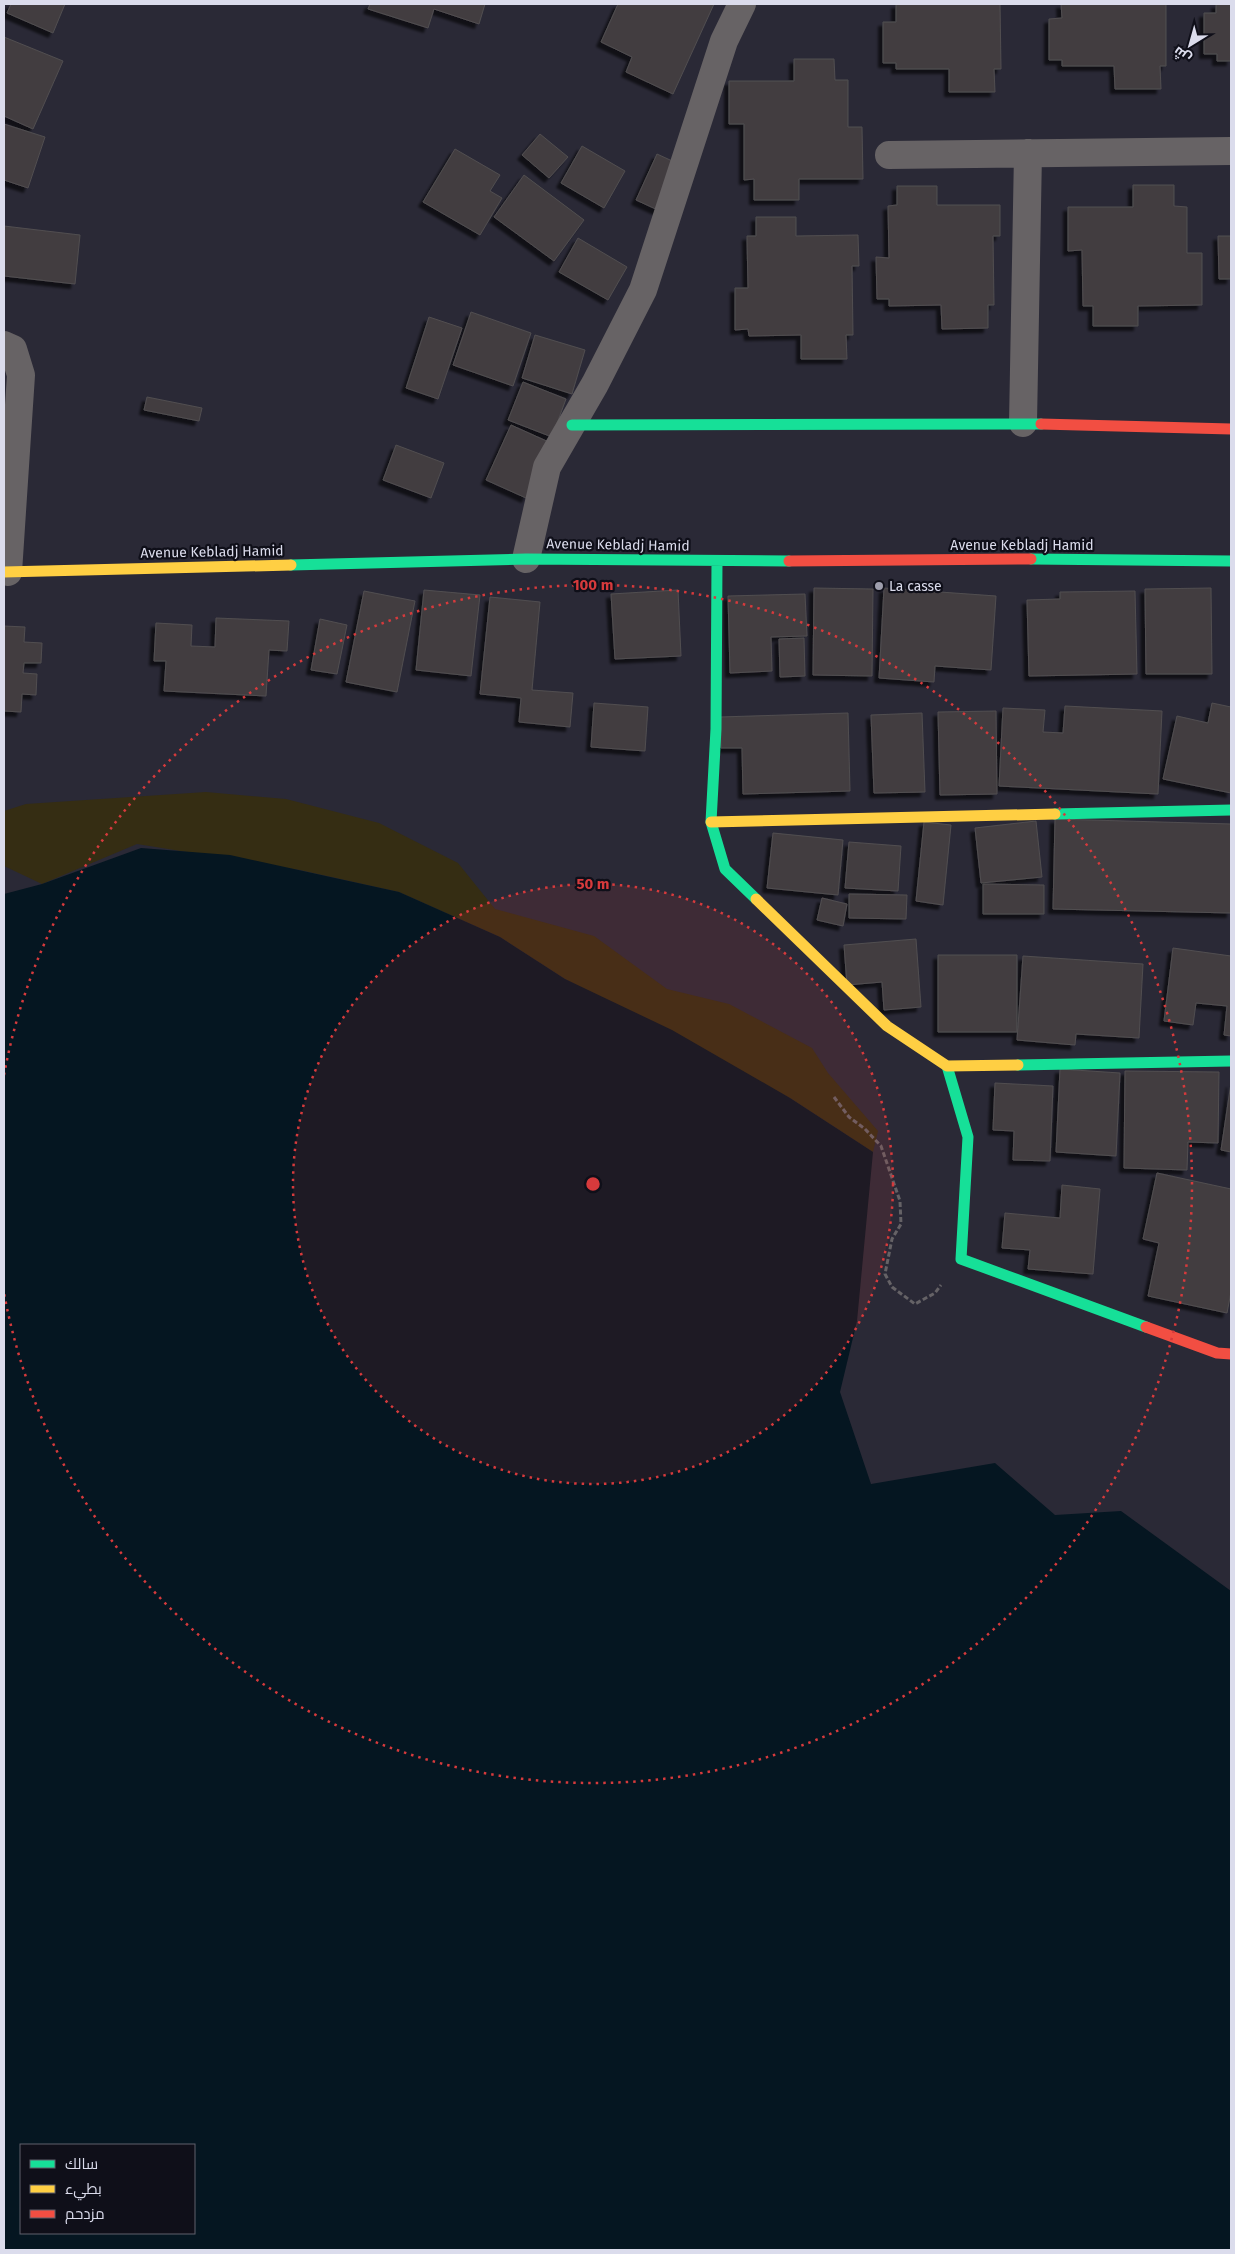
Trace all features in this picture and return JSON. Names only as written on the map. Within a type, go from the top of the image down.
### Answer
[{"type":"street","points":[[526,559],[547,467],[596,384],[643,290],[724,42],[742,4]]},
{"type":"street","points":[[889,154],[1231,151]]},
{"type":"street","points":[[1023,423],[1028,153]]},
{"type":"street","points":[[4,345],[13,350],[21,375],[6,572]]},
{"type":"street","points":[[572,425],[1023,423],[1231,429]]},
{"type":"street","name":"Avenue Kebladj Hamid","points":[[6,572],[526,559],[717,562],[998,559],[1231,560]]},
{"type":"street","points":[[717,562],[716,729],[710,822],[725,869],[887,1026],[947,1066],[1231,1061]]},
{"type":"street","points":[[710,822],[1231,810]]},
{"type":"street","points":[[947,1066],[968,1137],[961,1259],[1217,1353],[1231,1354]]},
{"type":"path","points":[[834,1096],[849,1117],[865,1129],[881,1146],[900,1200],[901,1224],[892,1239],[885,1274],[892,1287],[915,1304],[935,1293],[961,1259]]},
{"type":"sand","points":[[206,792],[286,799],[379,823],[458,863],[495,909],[594,936],[667,989],[729,1004],[812,1048],[828,1073],[878,1131],[873,1152],[790,1098],[565,979],[500,937],[399,892],[300,870],[137,844],[42,884],[4,866],[4,811],[26,804]]},
{"type":"water","points":[[141,848],[230,855],[399,892],[500,937],[565,979],[672,1030],[790,1098],[873,1152],[857,1321],[840,1392],[871,1484],[995,1463],[1055,1515],[1121,1511],[1231,1591],[1231,2250],[4,2250],[4,894],[42,884]]},
{"type":"building","points":[[11,4],[65,4],[53,33],[7,13]]},
{"type":"building","points":[[370,4],[485,4],[479,24],[434,9],[428,28],[368,9]]},
{"type":"building","points":[[618,4],[714,4],[673,94],[626,72],[632,57],[601,42]]},
{"type":"building","points":[[896,4],[1000,4],[1001,69],[994,69],[995,92],[949,92],[949,69],[896,69],[896,63],[883,63],[883,22],[896,22]]},
{"type":"building","points":[[1061,4],[1166,4],[1166,66],[1160,66],[1161,89],[1115,89],[1114,66],[1062,66],[1062,60],[1049,60],[1049,19],[1062,18]]},
{"type":"building","points":[[1216,4],[1231,4],[1231,61],[1217,61],[1217,54],[1204,54],[1204,13],[1216,13]]},
{"type":"building","points":[[4,37],[63,61],[33,129],[4,116]]},
{"type":"building","points":[[794,59],[834,59],[835,80],[848,80],[848,127],[862,127],[863,179],[799,179],[799,200],[754,200],[754,179],[744,180],[744,124],[729,124],[729,81],[794,81]]},
{"type":"building","points":[[4,124],[45,137],[28,188],[4,180]]},
{"type":"building","points":[[540,134],[568,157],[549,178],[522,155]]},
{"type":"building","points":[[582,146],[625,171],[604,208],[561,183]]},
{"type":"building","points":[[455,149],[500,175],[490,191],[502,198],[480,235],[423,202]]},
{"type":"building","points":[[657,154],[681,165],[660,211],[636,200]]},
{"type":"building","points":[[524,175],[584,220],[554,261],[494,217]]},
{"type":"building","points":[[1133,185],[1174,185],[1174,206],[1187,207],[1187,253],[1202,253],[1202,305],[1138,306],[1138,326],[1093,326],[1093,306],[1083,306],[1082,250],[1068,251],[1068,207],[1133,207]]},
{"type":"building","points":[[897,186],[937,186],[937,205],[1000,205],[1000,236],[993,236],[994,305],[988,305],[988,328],[942,329],[941,305],[889,306],[889,299],[877,299],[876,257],[889,258],[888,206],[897,205]]},
{"type":"building","points":[[756,217],[796,217],[796,236],[858,235],[859,266],[852,266],[853,335],[846,335],[847,359],[801,359],[801,335],[749,336],[748,329],[735,330],[735,288],[748,288],[747,236],[756,236]]},
{"type":"building","points":[[4,226],[80,235],[75,284],[4,276]]},
{"type":"building","points":[[1218,236],[1231,236],[1231,279],[1219,279]]},
{"type":"building","points":[[578,238],[627,267],[608,300],[559,272]]},
{"type":"building","points":[[471,312],[531,333],[513,386],[453,365]]},
{"type":"building","points":[[429,317],[462,328],[438,399],[406,388]]},
{"type":"building","points":[[535,335],[585,350],[572,394],[522,378]]},
{"type":"building","points":[[523,382],[566,399],[552,437],[508,420]]},
{"type":"building","points":[[147,397],[202,408],[199,421],[144,410]]},
{"type":"building","points":[[511,425],[551,443],[526,498],[486,480]]},
{"type":"building","points":[[396,445],[444,463],[431,498],[383,480]]},
{"type":"building","points":[[814,588],[873,589],[872,676],[813,675]]},
{"type":"building","points":[[884,588],[996,596],[991,670],[935,666],[934,682],[879,678]]},
{"type":"building","points":[[1211,588],[1212,674],[1146,674],[1145,589]]},
{"type":"building","points":[[424,590],[480,595],[471,676],[416,670]]},
{"type":"building","points":[[678,590],[681,656],[615,659],[611,594]]},
{"type":"building","points":[[364,591],[415,601],[397,692],[346,682]]},
{"type":"building","points":[[1135,591],[1137,674],[1029,676],[1027,600],[1060,599],[1060,592]]},
{"type":"building","points":[[805,594],[807,636],[771,637],[772,671],[730,673],[728,596]]},
{"type":"building","points":[[490,597],[540,602],[532,690],[573,693],[570,727],[519,722],[521,698],[480,694]]},
{"type":"building","points":[[216,618],[289,621],[287,651],[269,650],[266,696],[164,691],[166,661],[154,661],[156,623],[192,625],[191,646],[215,647]]},
{"type":"building","points":[[320,619],[347,625],[337,674],[311,670]]},
{"type":"building","points":[[4,626],[25,627],[24,642],[42,643],[41,663],[24,663],[23,673],[37,674],[36,695],[22,694],[21,712],[4,711]]},
{"type":"building","points":[[804,638],[805,676],[780,677],[779,639]]},
{"type":"building","points":[[594,703],[648,707],[645,751],[591,747]]},
{"type":"building","points":[[1212,703],[1231,707],[1231,793],[1163,779],[1177,716],[1208,723]]},
{"type":"building","points":[[1065,706],[1162,711],[1158,794],[999,786],[1003,708],[1045,710],[1043,732],[1063,733]]},
{"type":"building","points":[[996,711],[997,794],[940,795],[938,712]]},
{"type":"building","points":[[848,713],[850,791],[743,794],[742,748],[721,748],[720,717]]},
{"type":"building","points":[[922,713],[925,792],[874,793],[871,715]]},
{"type":"building","points":[[1055,819],[1231,824],[1231,913],[1053,909]]},
{"type":"building","points":[[1036,821],[1042,877],[981,883],[975,828]]},
{"type":"building","points":[[924,822],[951,825],[943,905],[916,901]]},
{"type":"building","points":[[773,833],[843,840],[838,895],[767,888]]},
{"type":"building","points":[[849,842],[901,846],[898,891],[845,888]]},
{"type":"building","points":[[983,884],[1044,885],[1044,914],[983,914]]},
{"type":"building","points":[[849,894],[907,895],[906,919],[849,918]]},
{"type":"building","points":[[822,898],[847,904],[843,926],[817,920]]},
{"type":"building","points":[[916,939],[921,1007],[884,1010],[882,982],[847,985],[844,945]]},
{"type":"building","points":[[1173,948],[1231,956],[1231,1036],[1224,1035],[1227,1006],[1196,1003],[1193,1025],[1164,1021]]},
{"type":"building","points":[[938,955],[1017,955],[1017,1032],[938,1032]]},
{"type":"building","points":[[1023,956],[1143,964],[1139,1038],[1076,1034],[1075,1045],[1017,1040]]},
{"type":"building","points":[[1060,1069],[1120,1073],[1116,1156],[1056,1152]]},
{"type":"building","points":[[1125,1071],[1219,1072],[1218,1143],[1188,1142],[1187,1170],[1124,1168]]},
{"type":"building","points":[[995,1083],[1053,1086],[1050,1161],[1013,1160],[1014,1131],[993,1130]]},
{"type":"building","points":[[1231,1083],[1231,1152],[1221,1150]]},
{"type":"building","points":[[1157,1173],[1231,1189],[1231,1292],[1227,1313],[1148,1296],[1159,1243],[1143,1239]]},
{"type":"building","points":[[1062,1185],[1100,1189],[1093,1274],[1028,1269],[1030,1250],[1002,1248],[1005,1213],[1060,1218]]},
{"type":"traffic: fast","points":[[572,425],[1041,424]]},
{"type":"traffic: fast","points":[[291,565],[526,559],[789,561]]},
{"type":"traffic: fast","points":[[1031,559],[1231,561]]},
{"type":"traffic: fast","points":[[717,561],[716,729],[711,822],[725,869],[756,899]]},
{"type":"traffic: fast","points":[[1055,814],[1231,810]]},
{"type":"traffic: fast","points":[[1018,1065],[1231,1061]]},
{"type":"traffic: fast","points":[[947,1066],[968,1137],[961,1259],[1146,1327]]},
{"type":"traffic: slow","points":[[4,572],[291,565]]},
{"type":"traffic: slow","points":[[711,822],[1055,814]]},
{"type":"traffic: slow","points":[[756,899],[887,1026],[947,1066],[1018,1065]]},
{"type":"traffic: jam","points":[[1041,424],[1231,429]]},
{"type":"traffic: jam","points":[[789,561],[1031,559]]},
{"type":"traffic: jam","points":[[1146,1327],[1217,1353],[1231,1354]]},
{"type":"place","name":"La casse","points":[[879,586]]}]
